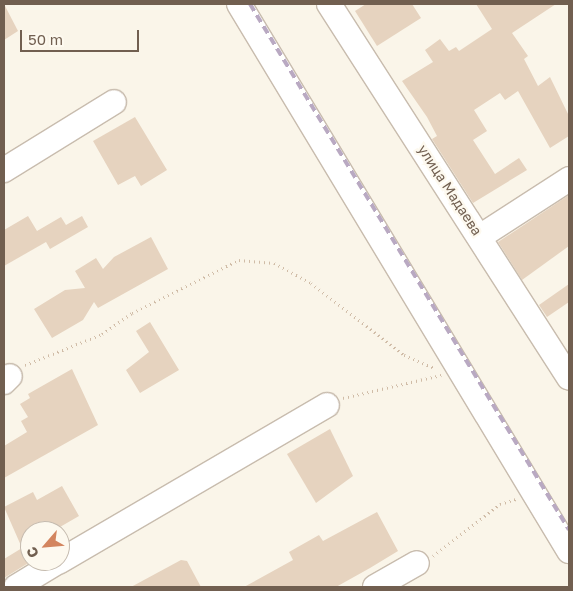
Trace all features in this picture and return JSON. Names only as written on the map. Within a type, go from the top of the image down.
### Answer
[{"type":"street","points":[[239,4],[569,551]]},
{"type":"street","name":"улица Мадаева","points":[[329,4],[481,236],[569,378]]},
{"type":"street","points":[[4,170],[114,102]]},
{"type":"street","points":[[481,236],[569,179]]},
{"type":"street","points":[[70,555],[327,405]]},
{"type":"street","points":[[375,587],[417,563]]},
{"type":"street","points":[[16,587],[43,571]]},
{"type":"path","points":[[7,379],[36,359],[102,334],[132,313],[205,274],[239,260],[274,263],[311,283],[404,355],[449,373],[361,391],[327,405]]},
{"type":"path","points":[[417,563],[435,555],[500,504],[535,494]]},
{"type":"building","points":[[4,4],[18,31],[4,40]]},
{"type":"building","points":[[366,4],[412,4],[421,18],[377,46],[355,11]]},
{"type":"building","points":[[476,4],[556,4],[512,33],[528,56],[524,59],[538,86],[550,77],[569,116],[569,136],[550,148],[518,91],[505,100],[500,93],[474,110],[487,131],[473,140],[495,174],[519,158],[527,170],[473,203],[432,139],[437,136],[427,117],[402,81],[433,62],[425,50],[440,39],[449,51],[456,47],[459,51],[492,29]]},
{"type":"building","points":[[135,117],[167,170],[141,186],[135,176],[118,185],[93,141]]},
{"type":"building","points":[[569,195],[569,246],[522,280],[498,242]]},
{"type":"building","points":[[28,216],[37,231],[61,217],[66,225],[82,216],[88,227],[50,249],[46,242],[4,266],[4,230]]},
{"type":"building","points":[[151,237],[168,269],[98,308],[94,302],[83,320],[52,338],[34,309],[65,290],[85,288],[75,271],[96,258],[103,269],[114,257]]},
{"type":"building","points":[[569,284],[569,302],[547,317],[539,305]]},
{"type":"building","points":[[150,322],[179,370],[140,393],[126,370],[149,352],[136,331]]},
{"type":"building","points":[[72,369],[98,425],[4,478],[4,446],[27,432],[21,421],[28,417],[20,404],[30,398],[28,394]]},
{"type":"building","points":[[330,429],[353,476],[316,503],[287,454]]},
{"type":"building","points":[[62,486],[79,516],[70,521],[20,521],[20,543],[4,507],[33,492],[37,500]]},
{"type":"building","points":[[377,512],[398,551],[370,568],[336,587],[244,587],[293,560],[289,552],[319,535],[323,541]]},
{"type":"building","points":[[20,549],[20,568],[4,578],[4,559]]},
{"type":"building","points":[[181,560],[187,561],[201,587],[131,587]]},
{"type":"railway","points":[[250,4],[569,530]]}]
